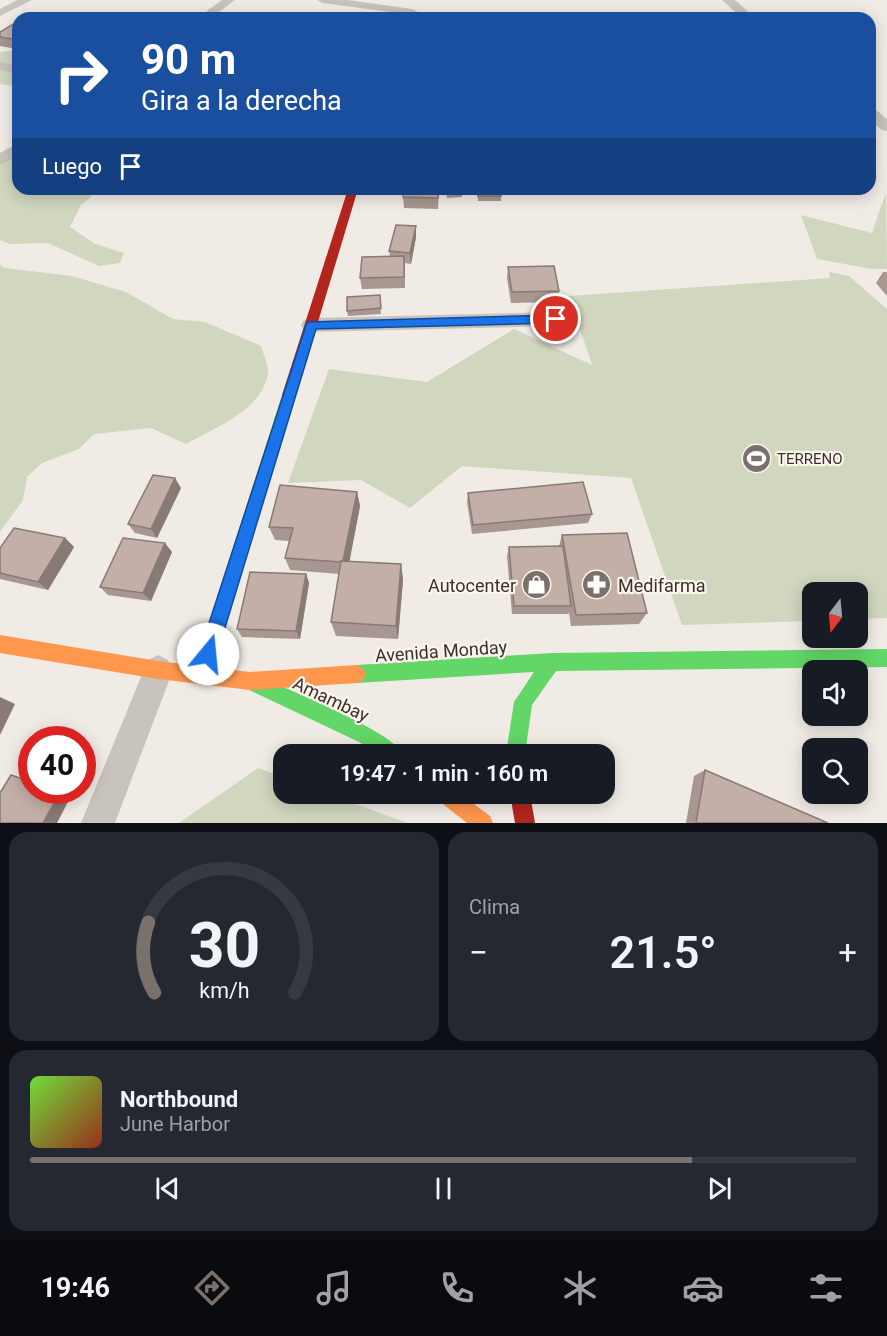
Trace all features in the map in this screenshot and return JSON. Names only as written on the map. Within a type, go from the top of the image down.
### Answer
[{"type":"street","points":[[0,13],[26,0]]},
{"type":"street","points":[[212,12],[229,0]]},
{"type":"street","points":[[323,0],[393,12]]},
{"type":"street","points":[[728,0],[742,12]]},
{"type":"street","points":[[876,118],[887,128]]},
{"type":"street","points":[[201,676],[351,195]]},
{"type":"street","points":[[311,325],[556,319]]},
{"type":"street","name":"Avenida Monday","points":[[0,644],[158,670],[250,681],[552,662],[887,658]]},
{"type":"street","points":[[517,744],[523,702],[552,662]]},
{"type":"street","points":[[98,823],[158,670]]},
{"type":"street","name":"Amambay","points":[[250,681],[366,735],[379,744]]},
{"type":"street","points":[[459,804],[483,823]]},
{"type":"street","points":[[522,804],[525,823]]},
{"type":"green space","points":[[12,51],[12,86],[0,84],[0,52]]},
{"type":"green space","points":[[12,151],[12,195],[91,195],[81,205],[70,227],[95,244],[124,253],[120,263],[99,266],[48,243],[10,244],[0,240],[0,164]]},
{"type":"green space","points":[[886,192],[887,269],[872,269],[817,259],[801,215],[872,233]]},
{"type":"green space","points":[[0,265],[5,268],[72,276],[126,292],[173,319],[205,322],[261,346],[268,370],[264,386],[247,408],[186,444],[151,428],[94,434],[79,449],[42,463],[27,477],[23,500],[0,532]]},
{"type":"green space","name":"TERRENO","points":[[829,272],[849,276],[887,309],[887,618],[868,619],[868,582],[802,582],[802,621],[682,625],[631,478],[462,466],[410,508],[361,480],[288,483],[329,369],[427,382],[514,329],[592,365],[569,296],[830,278]]},
{"type":"green space","points":[[258,768],[273,773],[273,804],[355,804],[408,823],[179,823]]},
{"type":"building","points":[[12,25],[12,39],[0,37],[0,32]]},
{"type":"building","points":[[403,195],[438,195],[438,198],[403,197]]},
{"type":"building","points":[[478,195],[501,195],[501,196]]},
{"type":"building","points":[[396,225],[416,226],[410,253],[389,251]]},
{"type":"building","points":[[404,256],[404,277],[360,278],[362,257]]},
{"type":"building","points":[[554,266],[559,291],[512,292],[508,267]]},
{"type":"building","points":[[380,295],[381,308],[347,311],[347,297]]},
{"type":"building","points":[[153,475],[175,478],[151,529],[128,524]]},
{"type":"building","points":[[583,482],[592,514],[473,525],[468,493]]},
{"type":"building","points":[[280,485],[357,492],[343,561],[285,558],[293,528],[269,527]]},
{"type":"building","points":[[14,528],[65,538],[38,582],[0,573],[0,548]]},
{"type":"building","name":"Medifarma","points":[[627,533],[647,613],[576,615],[562,535]]},
{"type":"building","points":[[123,538],[165,543],[143,593],[100,587]]},
{"type":"building","name":"Autocenter","points":[[563,546],[571,606],[514,606],[509,547]]},
{"type":"building","points":[[341,561],[401,564],[396,626],[331,622]]},
{"type":"building","points":[[250,572],[306,574],[296,631],[237,629]]},
{"type":"building","points":[[705,770],[828,823],[696,823]]},
{"type":"building","points":[[11,775],[18,777],[18,804],[53,804],[43,823],[0,823],[0,793]]},
{"type":"traffic: fast","points":[[201,676],[289,395]]},
{"type":"traffic: fast","points":[[357,674],[552,662],[887,658]]},
{"type":"traffic: fast","points":[[517,744],[523,702],[552,662]]},
{"type":"traffic: fast","points":[[253,683],[366,735],[379,744]]},
{"type":"traffic: slow","points":[[0,644],[158,670],[250,681],[357,674]]},
{"type":"traffic: slow","points":[[459,804],[483,823]]},
{"type":"traffic: jam","points":[[289,395],[351,195]]},
{"type":"traffic: jam","points":[[522,804],[525,823]]},
{"type":"place","name":"TERRENO","points":[[756,459]]},
{"type":"place","name":"Autocenter","points":[[537,585]]},
{"type":"place","name":"Medifarma","points":[[597,585]]},
{"type":"route","points":[[208,654],[311,325],[556,319]]}]
